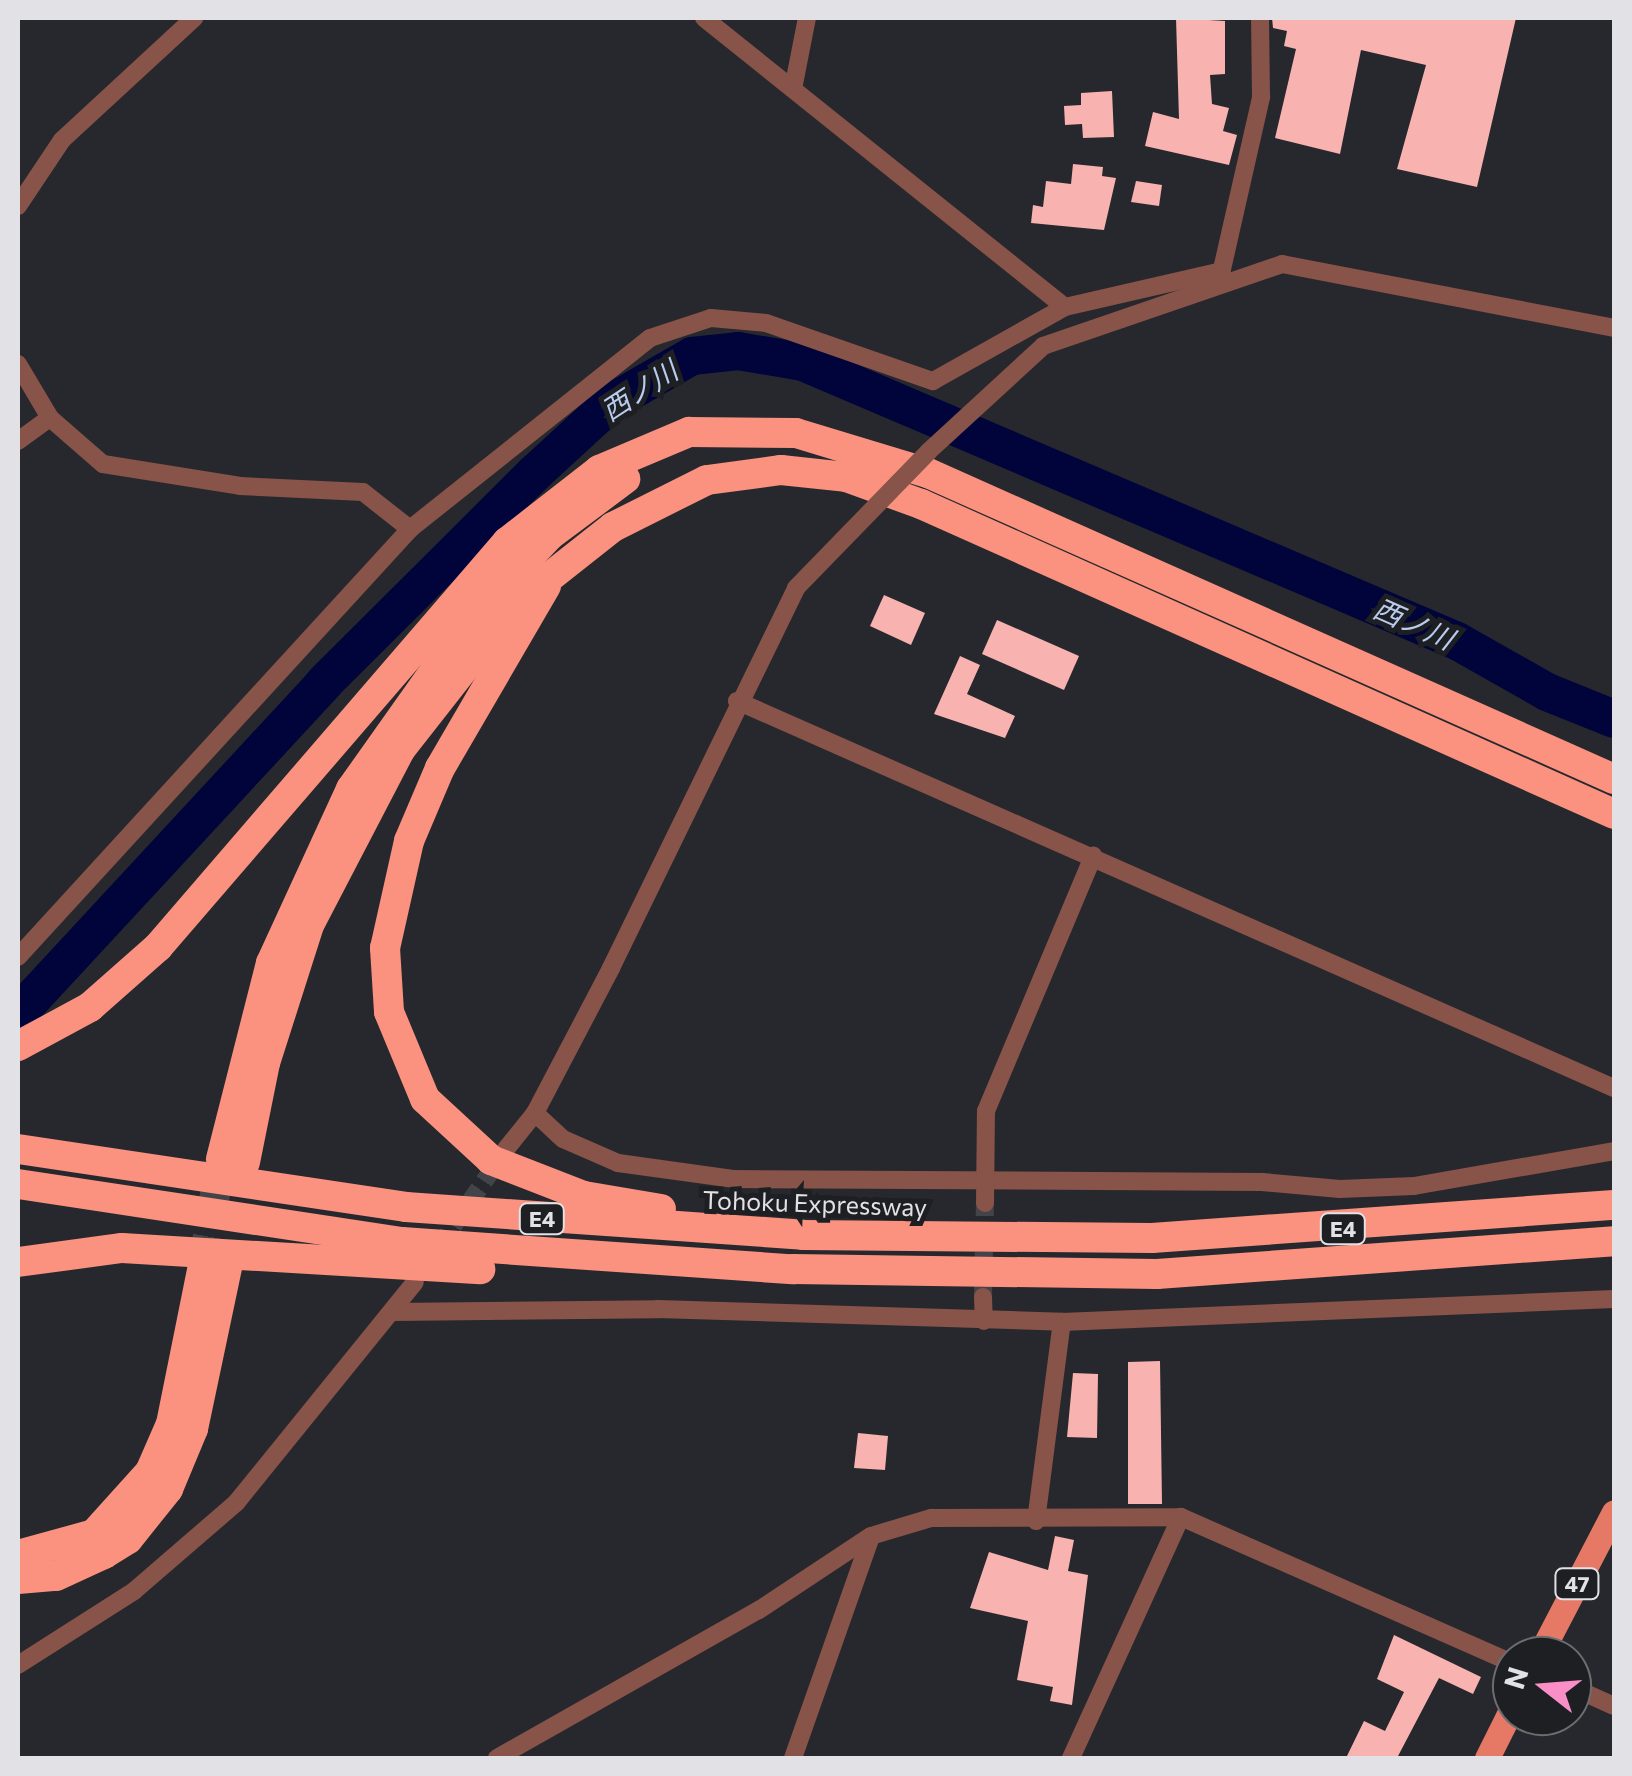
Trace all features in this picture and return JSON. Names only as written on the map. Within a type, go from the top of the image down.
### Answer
[{"type":"highway","points":[[725,431],[582,507],[512,573],[406,702],[322,842],[286,923],[241,1060],[233,1160],[293,969],[349,836],[452,677],[513,606],[548,583],[613,528],[707,480],[781,470],[846,477],[1614,814]]},
{"type":"highway","points":[[18,1046],[90,1007],[158,948],[518,533],[631,453],[688,432],[796,433],[928,473],[1614,779]]},
{"type":"highway","points":[[548,583],[440,768],[396,880],[384,948],[389,1012],[425,1099],[491,1160],[584,1196],[639,1207],[1071,1240]]},
{"type":"highway","name":"Tohoku Expressway","points":[[18,1149],[272,1190],[511,1217],[1071,1240],[1310,1232],[1614,1205]]},
{"type":"highway","name":"E4","points":[[18,1184],[402,1242],[793,1270],[1157,1274],[1614,1241]]},
{"type":"highway","points":[[18,1262],[122,1248],[533,1272],[793,1270]]},
{"type":"highway","points":[[18,1555],[94,1534],[142,1483],[171,1424],[215,1266],[197,1415],[168,1489],[128,1539],[104,1554],[56,1576],[18,1579]]},
{"type":"main road","name":"47","points":[[1549,1636],[1614,1512]]},
{"type":"street","points":[[18,206],[62,140],[194,18]]},
{"type":"street","points":[[704,18],[794,84],[1065,307]]},
{"type":"street","points":[[794,84],[806,18]]},
{"type":"street","points":[[1221,277],[1261,96],[1260,18]]},
{"type":"street","points":[[18,957],[410,529],[586,382],[672,328],[711,318],[766,324],[934,381],[1065,307],[1304,264],[1614,328]]},
{"type":"street","points":[[506,1149],[535,1113],[715,762],[737,701],[796,588],[929,451],[1044,346],[1221,277]]},
{"type":"street","points":[[18,364],[50,418],[112,467],[240,486],[364,492],[410,529]]},
{"type":"street","points":[[18,440],[50,418]]},
{"type":"street","points":[[737,701],[1614,1088]]},
{"type":"street","points":[[985,1203],[986,1111],[1093,856]]},
{"type":"street","points":[[535,1113],[563,1139],[644,1169],[733,1179],[984,1178],[1340,1190],[1414,1186],[1614,1152]]},
{"type":"street","points":[[18,1665],[134,1591],[236,1502],[415,1282]]},
{"type":"street","points":[[983,1298],[984,1322]]},
{"type":"street","points":[[392,1312],[658,1309],[1062,1322],[1614,1300]]},
{"type":"street","points":[[1036,1522],[1062,1322]]},
{"type":"street","points":[[1071,1758],[1180,1517]]},
{"type":"street","points":[[497,1758],[759,1610],[871,1536],[931,1518],[1036,1522],[1180,1517],[1492,1654]]},
{"type":"street","points":[[793,1758],[871,1536]]},
{"type":"building","points":[[1176,18],[1225,21],[1225,74],[1210,75],[1212,104],[1229,108],[1223,131],[1237,135],[1229,165],[1145,146],[1153,112],[1179,119]]},
{"type":"building","points":[[1272,18],[1516,18],[1477,187],[1397,169],[1426,65],[1361,50],[1340,154],[1275,138],[1296,49],[1284,46],[1287,31],[1273,28]]},
{"type":"building","points":[[1112,91],[1114,137],[1083,138],[1082,124],[1065,125],[1064,106],[1081,105],[1081,93]]},
{"type":"building","points":[[1073,164],[1103,167],[1102,176],[1116,178],[1104,230],[1031,223],[1033,205],[1043,207],[1046,181],[1071,184]]},
{"type":"building","points":[[1136,181],[1162,185],[1159,206],[1131,202]]},
{"type":"building","points":[[884,595],[925,613],[911,645],[870,626]]},
{"type":"building","points":[[997,620],[1079,656],[1064,690],[982,654]]},
{"type":"building","points":[[960,656],[980,665],[967,694],[1015,716],[1005,738],[934,714]]},
{"type":"building","points":[[1160,1361],[1162,1504],[1128,1504],[1128,1362]]},
{"type":"building","points":[[1073,1373],[1098,1374],[1097,1438],[1067,1437]]},
{"type":"building","points":[[858,1433],[888,1436],[885,1470],[854,1468]]},
{"type":"building","points":[[1055,1536],[1074,1540],[1068,1571],[1088,1575],[1072,1705],[1050,1701],[1053,1687],[1017,1680],[1028,1621],[970,1608],[989,1552],[1048,1570]]},
{"type":"building","points":[[1394,1635],[1481,1677],[1473,1694],[1439,1678],[1397,1758],[1346,1758],[1364,1721],[1385,1731],[1404,1692],[1377,1679]]},
{"type":"waterway","name":"西ノ川","points":[[18,1014],[324,683],[536,472],[612,402],[692,356],[738,351],[803,362],[1457,641],[1547,692],[1614,719]]},
{"type":"tunnel","points":[[438,1248],[500,1158]]},
{"type":"tunnel","points":[[203,1266],[221,1159]]},
{"type":"tunnel","points":[[983,1297],[985,1203]]}]
